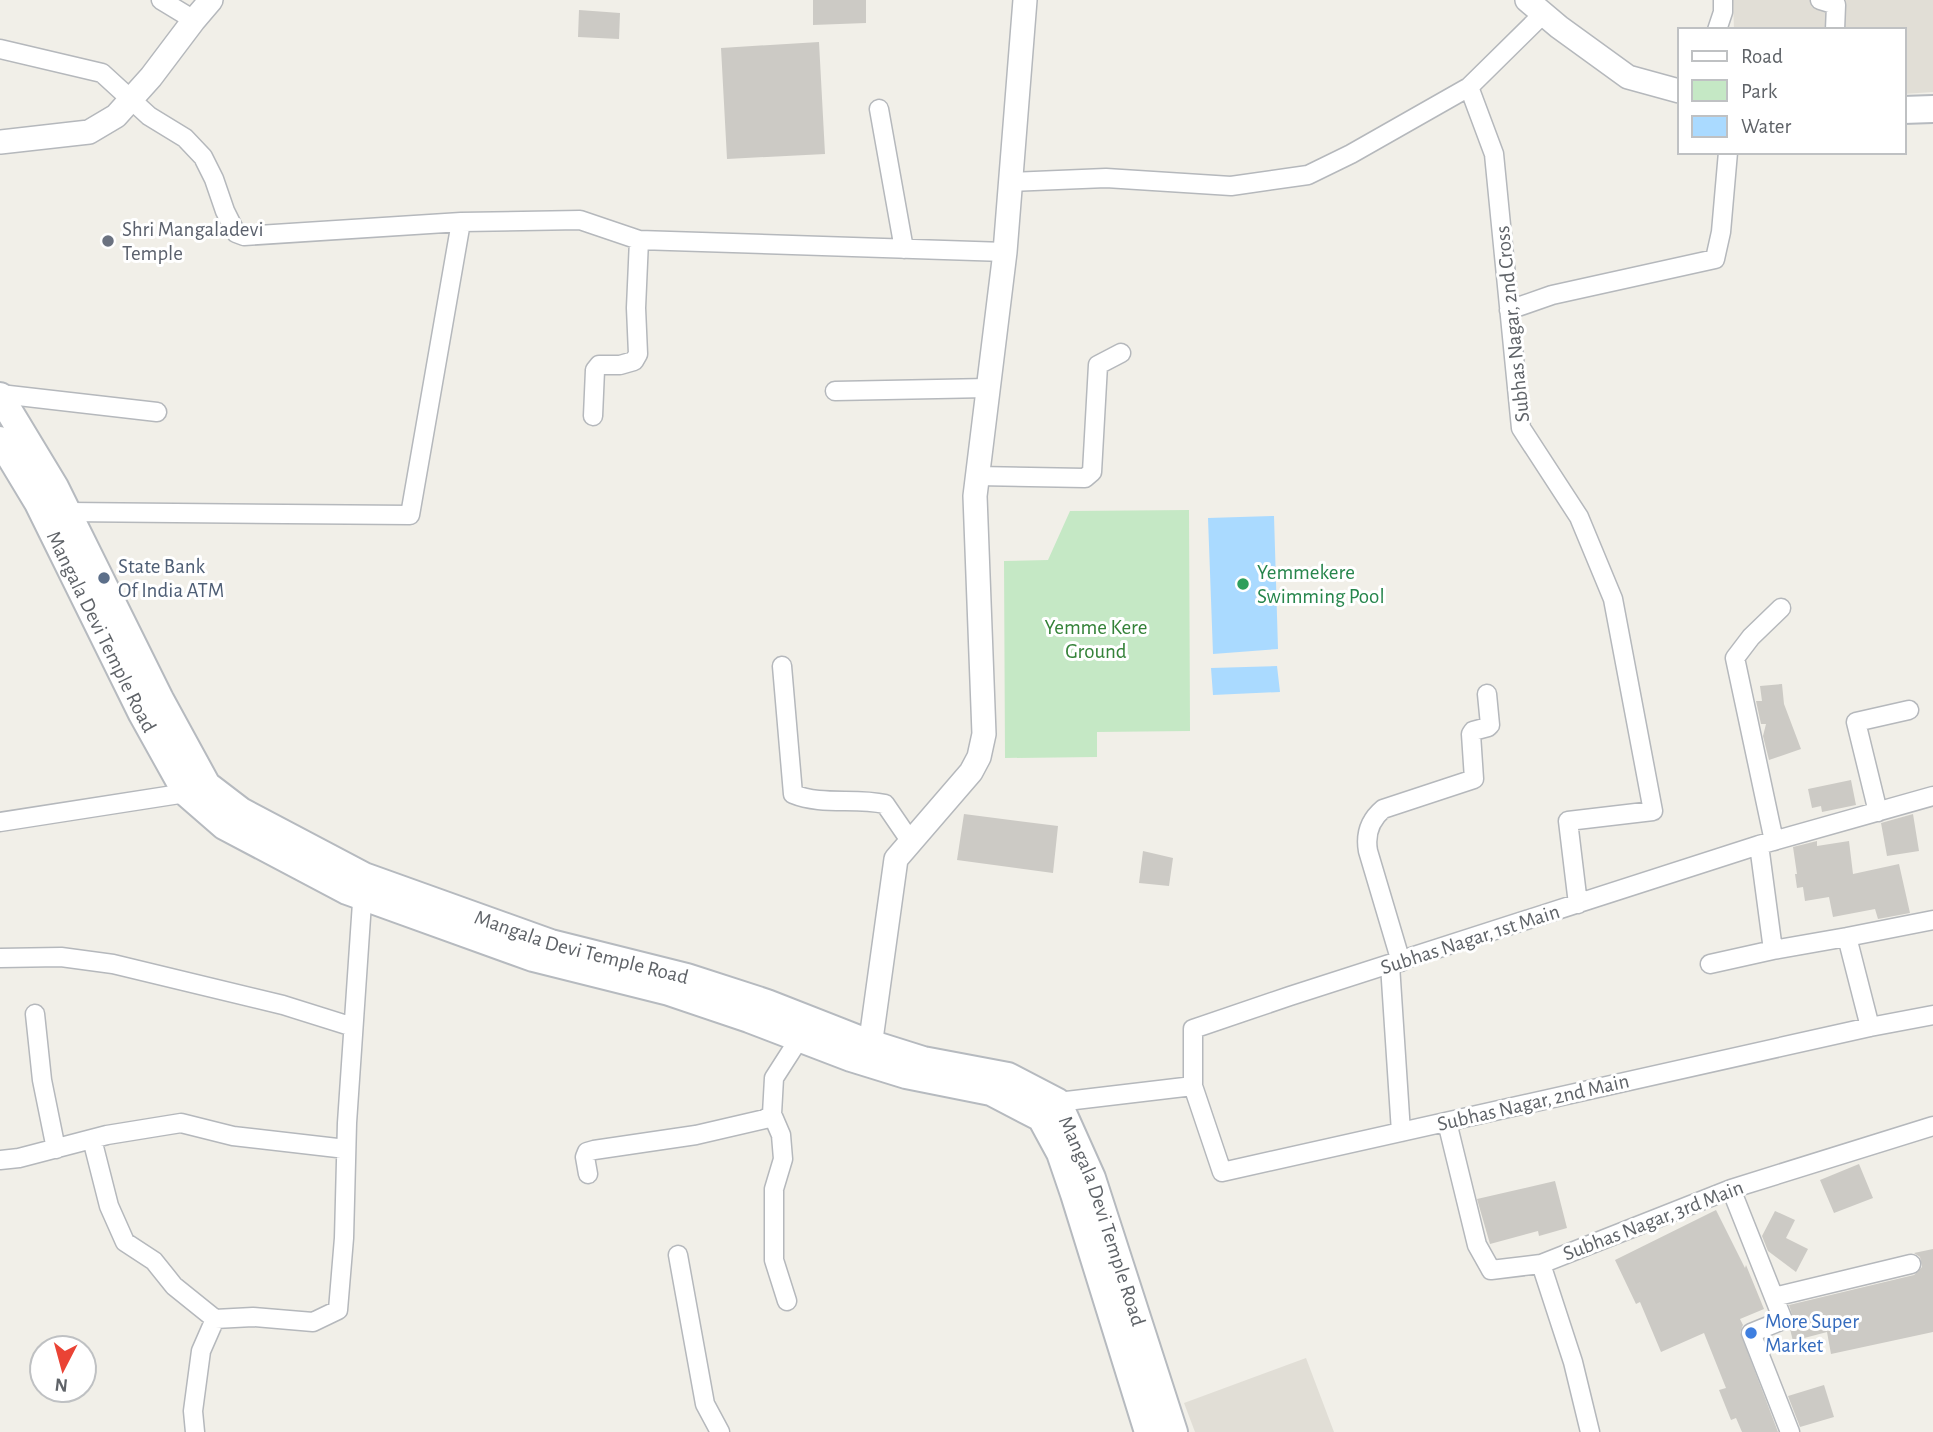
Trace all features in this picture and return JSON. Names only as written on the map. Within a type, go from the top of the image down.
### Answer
[{"type":"main road","points":[[1905,110],[1933,109]]},
{"type":"main road","name":"Mangala Devi Temple Road","points":[[0,395],[12,453],[142,714],[196,789],[241,811],[363,886],[533,958],[669,992],[750,1018],[799,1039],[1008,1076],[1049,1110],[1092,1178],[1174,1432]]},
{"type":"main road","name":"Mangala Devi Temple Road","points":[[12,453],[67,512],[160,699],[196,789]]},
{"type":"main road","name":"Mangala Devi Temple Road","points":[[363,886],[551,943],[687,976],[767,1003],[868,1053]]},
{"type":"main road","name":"Mangala Devi Temple Road","points":[[1049,1110],[1060,1153],[1148,1432]]},
{"type":"street","points":[[162,0],[194,20]]},
{"type":"street","points":[[0,142],[89,132],[116,116],[212,0]]},
{"type":"street","points":[[868,1053],[896,859],[971,772],[979,757],[984,734],[975,496],[1005,252],[1025,0]]},
{"type":"street","points":[[1718,28],[1723,12],[1723,0]]},
{"type":"street","points":[[1821,0],[1836,5],[1835,28]]},
{"type":"street","points":[[1010,182],[1105,178],[1231,186],[1308,175],[1351,154],[1469,87],[1535,7],[1628,76],[1678,91]]},
{"type":"street","points":[[0,49],[102,73],[149,116],[185,138],[203,157],[236,233],[244,236],[461,222],[580,220],[639,240],[1005,252]]},
{"type":"street","name":"Subhas Nagar, 2nd Cross","points":[[1469,87],[1494,154],[1521,428],[1579,517],[1613,600],[1653,811],[1568,821],[1578,904]]},
{"type":"street","points":[[879,109],[904,249]]},
{"type":"street","points":[[1509,310],[1552,295],[1715,259],[1721,232],[1728,154]]},
{"type":"street","points":[[67,512],[411,515],[461,222]]},
{"type":"street","points":[[593,416],[595,370],[599,365],[620,365],[634,361],[638,354],[636,308],[639,240]]},
{"type":"street","points":[[977,476],[1085,478],[1092,472],[1098,365],[1121,354]]},
{"type":"street","points":[[835,391],[988,388]]},
{"type":"street","points":[[0,395],[157,412]]},
{"type":"street","points":[[1773,950],[1767,843],[1735,659],[1751,637],[1780,607]]},
{"type":"street","points":[[782,666],[793,794],[813,801],[869,800],[885,804],[911,842]]},
{"type":"street","points":[[1401,1132],[1396,964],[1366,843],[1369,826],[1383,809],[1474,779],[1471,734],[1473,730],[1488,727],[1490,724],[1487,694]]},
{"type":"street","points":[[1878,812],[1856,722],[1909,710]]},
{"type":"street","points":[[0,822],[196,789]]},
{"type":"street","name":"Subhas Nagar, 1st Main","points":[[1193,1086],[1193,1029],[1767,843],[1933,796]]},
{"type":"street","points":[[92,1139],[109,1206],[125,1242],[154,1261],[174,1286],[215,1319],[253,1317],[313,1322],[338,1310],[363,886]]},
{"type":"street","points":[[1710,964],[1933,920]]},
{"type":"street","points":[[1847,937],[1870,1027]]},
{"type":"street","points":[[0,958],[61,957],[113,964],[283,1005],[353,1027]]},
{"type":"street","points":[[36,1014],[42,1080],[56,1149]]},
{"type":"street","name":"Subhas Nagar, 2nd Main","points":[[1193,1086],[1222,1172],[1933,1015]]},
{"type":"street","points":[[787,1301],[774,1260],[774,1189],[783,1158],[780,1135],[772,1114],[774,1079],[799,1039]]},
{"type":"street","points":[[1049,1110],[1193,1086]]},
{"type":"street","points":[[588,1174],[585,1157],[587,1152],[695,1135],[765,1119],[772,1114]]},
{"type":"street","points":[[1447,1122],[1477,1245],[1491,1270],[1541,1264]]},
{"type":"street","points":[[0,1160],[19,1158],[92,1139],[181,1123],[233,1136],[346,1149]]},
{"type":"street","name":"Subhas Nagar, 3rd Main","points":[[1590,1432],[1573,1362],[1541,1264],[1731,1189],[1933,1126]]},
{"type":"street","points":[[1731,1189],[1783,1320],[1751,1333],[1790,1432]]},
{"type":"street","points":[[678,1255],[705,1404],[720,1432]]},
{"type":"street","points":[[1774,1297],[1911,1265]]},
{"type":"street","points":[[195,1432],[193,1411],[201,1351],[215,1319]]},
{"type":"shaded area","points":[[1733,0],[1933,0],[1933,92],[1905,94],[1905,28],[1734,28]]},
{"type":"shaded area","points":[[1306,1358],[1334,1432],[1195,1432],[1184,1403]]},
{"type":"green space","name":"Yemme Kere Ground","points":[[1189,510],[1190,731],[1097,732],[1097,757],[1005,758],[1004,561],[1048,560],[1070,511]]},
{"type":"water","name":"Yemmekere Swimming Pool","points":[[1274,516],[1278,649],[1213,654],[1208,518]]},
{"type":"water","name":"Yemmekere Swimming Pool","points":[[1277,666],[1280,692],[1213,695],[1211,668]]},
{"type":"building","points":[[813,0],[866,0],[866,23],[813,25]]},
{"type":"building","points":[[579,10],[620,13],[619,39],[578,37]]},
{"type":"building","points":[[819,42],[825,154],[727,159],[721,48]]},
{"type":"building","points":[[1782,684],[1784,704],[1801,749],[1769,760],[1763,736],[1766,724],[1761,724],[1756,701],[1762,701],[1760,686]]},
{"type":"building","points":[[1851,780],[1856,805],[1822,812],[1821,806],[1812,808],[1808,789]]},
{"type":"building","points":[[964,814],[1058,826],[1053,873],[957,860]]},
{"type":"building","points":[[1913,814],[1919,851],[1887,856],[1881,823]]},
{"type":"building","points":[[1817,841],[1817,846],[1849,841],[1853,874],[1899,864],[1910,913],[1878,919],[1875,909],[1833,917],[1829,897],[1805,901],[1803,887],[1797,888],[1793,847]]},
{"type":"building","points":[[1143,851],[1173,858],[1169,886],[1139,883]]},
{"type":"building","points":[[1859,1164],[1873,1198],[1834,1213],[1820,1180]]},
{"type":"building","points":[[1555,1181],[1567,1228],[1539,1236],[1538,1231],[1490,1244],[1477,1199]]},
{"type":"building","points":[[1716,1210],[1745,1268],[1746,1265],[1764,1309],[1740,1319],[1743,1325],[1740,1332],[1778,1432],[1742,1432],[1736,1418],[1731,1420],[1719,1390],[1726,1388],[1704,1333],[1661,1352],[1640,1302],[1636,1304],[1615,1260]]},
{"type":"building","points":[[1775,1211],[1795,1220],[1786,1238],[1808,1249],[1796,1272],[1768,1251],[1762,1236]]},
{"type":"building","points":[[1933,1249],[1933,1332],[1831,1354],[1827,1332],[1793,1341],[1790,1329],[1794,1321],[1789,1305],[1914,1275],[1922,1267],[1920,1257],[1914,1253]]},
{"type":"building","points":[[1824,1385],[1834,1417],[1800,1427],[1788,1396]]},
{"type":"place","name":"Shri Mangaladevi Temple","points":[[108,241]]},
{"type":"place","name":"State Bank Of India ATM","points":[[104,578]]},
{"type":"place","name":"Yemmekere Swimming Pool","points":[[1243,584]]},
{"type":"place","name":"More Super Market","points":[[1751,1333]]}]
